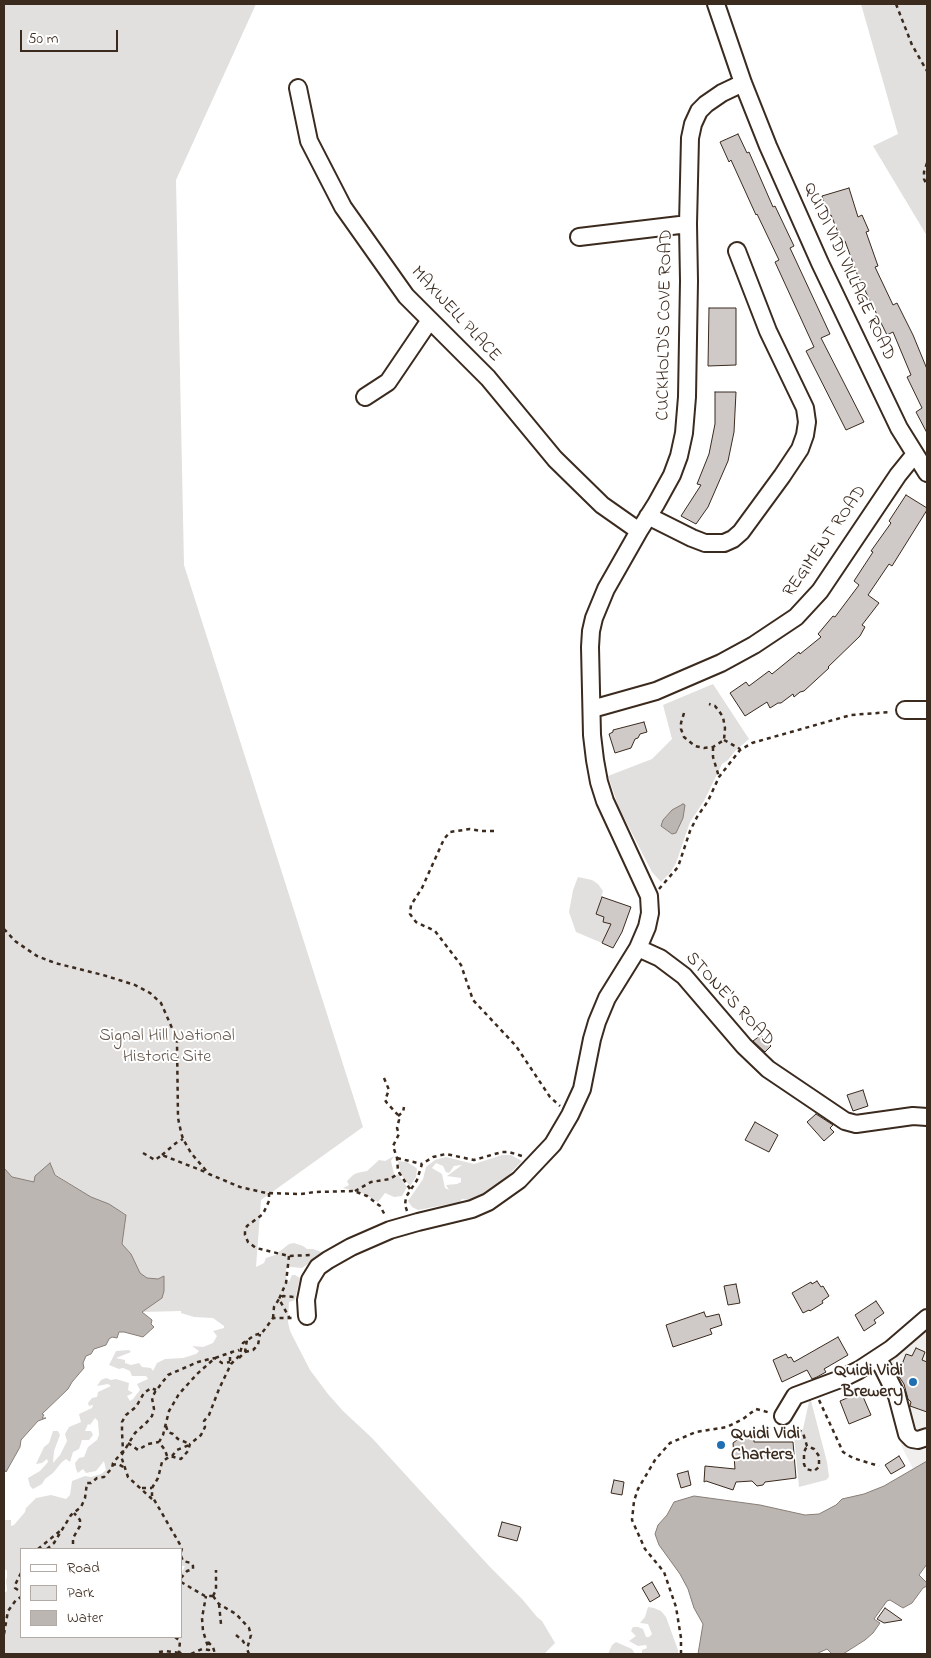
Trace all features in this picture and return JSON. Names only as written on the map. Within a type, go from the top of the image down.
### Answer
[{"type":"street","name":"QUIDI VIDI VILLAGE ROAD","points":[[716,4],[743,83],[768,146],[820,262],[899,428],[927,473]]},
{"type":"street","name":"CUCKHOLD'S COVE ROAD","points":[[306,1308],[310,1280],[318,1267],[328,1260],[351,1247],[390,1230],[472,1209],[488,1202],[519,1180],[553,1144],[570,1115],[582,1089],[597,1022],[606,998],[638,948],[647,927],[650,914],[649,896],[606,801],[594,760],[590,647],[594,618],[606,588],[656,504],[672,475],[679,456],[685,424],[689,342],[688,224],[690,138],[699,111],[722,93],[743,83]]},
{"type":"street","name":"MAXWELL PLACE","points":[[298,88],[309,141],[343,207],[406,296],[488,378],[555,459],[602,505],[639,531]]},
{"type":"street","points":[[579,237],[688,224]]},
{"type":"street","points":[[648,516],[705,543],[724,543],[733,539],[782,476],[800,449],[805,435],[807,422],[805,408],[768,331],[737,252]]},
{"type":"street","points":[[365,397],[388,382],[430,320]]},
{"type":"street","name":"REGIMENT ROAD","points":[[592,709],[656,691],[721,663],[754,645],[796,617],[820,591],[898,475],[915,454]]},
{"type":"street","points":[[905,710],[927,710]]},
{"type":"street","name":"STONE'S ROAD","points":[[638,948],[660,958],[684,976],[733,1035],[761,1064],[846,1121],[856,1124],[913,1116],[927,1117]]},
{"type":"street","points":[[782,1416],[795,1396],[843,1378],[878,1358],[927,1318]]},
{"type":"street","points":[[878,1358],[897,1396],[907,1434],[912,1439],[918,1440],[927,1437]]},
{"type":"path","points":[[896,4],[912,45],[927,71]]},
{"type":"path","points":[[927,163],[924,178],[927,185]]},
{"type":"path","points":[[709,704],[715,706],[723,717],[725,728],[724,740]]},
{"type":"path","points":[[649,896],[663,886],[678,866],[690,831],[708,801],[719,777],[740,750],[752,743],[851,715],[905,710]]},
{"type":"path","points":[[684,713],[681,729],[684,737],[695,746],[713,747],[724,740]]},
{"type":"path","points":[[724,740],[740,750]]},
{"type":"path","points":[[713,747],[713,757],[719,777]]},
{"type":"path","points":[[494,831],[470,829],[450,832],[444,839],[422,888],[411,905],[410,914],[416,922],[435,930],[461,965],[473,1000],[516,1046],[550,1097],[570,1115]]},
{"type":"path","points":[[4,929],[15,941],[37,956],[55,963],[135,985],[150,993],[161,1003],[177,1042],[178,1118],[183,1139],[209,1174]]},
{"type":"path","points":[[384,1078],[389,1090],[386,1103],[398,1116],[398,1134],[393,1146],[399,1173],[410,1190]]},
{"type":"path","points":[[398,1116],[403,1112],[404,1107]]},
{"type":"path","points":[[143,1153],[155,1160],[183,1139]]},
{"type":"path","points":[[411,1224],[405,1205],[406,1197],[417,1180],[422,1164],[433,1157],[446,1154],[474,1160],[502,1152],[521,1155],[533,1166]]},
{"type":"path","points":[[162,1155],[240,1187],[269,1193],[301,1194],[354,1191],[376,1181],[387,1180],[399,1173]]},
{"type":"path","points":[[396,1158],[422,1164]]},
{"type":"path","points":[[354,1191],[366,1196],[380,1206],[390,1230]]},
{"type":"path","points":[[172,1456],[177,1450],[190,1444],[201,1435],[204,1429],[204,1420],[209,1415],[218,1389],[230,1367],[245,1352],[253,1350],[258,1345],[260,1334],[273,1318],[274,1307],[286,1283],[289,1256],[252,1247],[245,1235],[247,1226],[263,1214],[269,1201],[269,1193]]},
{"type":"path","points":[[273,1318],[290,1318],[306,1308],[287,1296],[279,1299]]},
{"type":"path","points":[[279,1299],[290,1318]]},
{"type":"path","points":[[238,1358],[243,1343],[260,1334]]},
{"type":"path","points":[[245,1352],[247,1340]]},
{"type":"path","points":[[39,1548],[60,1530],[74,1512],[81,1507],[88,1483],[104,1476],[135,1433],[148,1422],[154,1409],[153,1395],[168,1375],[198,1362],[240,1350]]},
{"type":"path","points":[[230,1367],[230,1354],[232,1352]]},
{"type":"path","points":[[215,1358],[222,1363],[230,1362]]},
{"type":"path","points":[[159,1442],[169,1411],[179,1394],[215,1358]]},
{"type":"path","points":[[156,1390],[151,1388],[146,1392],[136,1407],[126,1415],[122,1422],[123,1451],[121,1456],[128,1476],[154,1500],[182,1548]]},
{"type":"path","points":[[813,1389],[843,1452],[853,1458],[879,1466]]},
{"type":"path","points":[[146,1392],[153,1395]]},
{"type":"path","points":[[681,1654],[681,1638],[676,1607],[664,1572],[644,1550],[632,1520],[634,1501],[638,1489],[655,1460],[670,1443],[696,1432],[727,1427],[743,1419],[756,1409],[782,1416],[803,1433],[808,1446],[814,1449],[819,1456],[819,1467],[814,1471],[806,1469],[804,1464],[804,1452],[808,1446]]},
{"type":"path","points":[[165,1423],[168,1432],[190,1444]]},
{"type":"path","points":[[128,1443],[138,1450],[148,1444],[159,1442]]},
{"type":"path","points":[[159,1442],[168,1456]]},
{"type":"path","points":[[154,1500],[152,1488],[158,1478],[162,1462],[168,1456],[181,1459],[188,1451],[190,1444]]},
{"type":"path","points":[[112,1465],[118,1464],[126,1469]]},
{"type":"path","points":[[142,1488],[152,1488]]},
{"type":"path","points":[[73,1544],[80,1526],[80,1520],[74,1512]]},
{"type":"path","points":[[49,1548],[59,1536],[60,1530]]},
{"type":"path","points":[[182,1558],[184,1561],[194,1566],[182,1577]]},
{"type":"path","points":[[213,1596],[216,1590],[216,1570]]},
{"type":"path","points":[[20,1575],[14,1585],[20,1591]]},
{"type":"path","points":[[182,1583],[206,1596],[213,1596]]},
{"type":"path","points":[[191,1654],[202,1649],[209,1650],[203,1631],[202,1618],[206,1596]]},
{"type":"path","points":[[213,1596],[219,1604],[236,1614],[249,1628],[251,1635],[247,1649]]},
{"type":"path","points":[[4,1634],[5,1616],[16,1600],[20,1598]]},
{"type":"path","points":[[219,1604],[223,1627]]},
{"type":"path","points":[[236,1634],[243,1641],[249,1654]]},
{"type":"path","points":[[159,1652],[180,1653],[180,1641],[176,1638]]},
{"type":"path","points":[[206,1641],[213,1647],[215,1654]]},
{"type":"shaded area","points":[[927,1326],[927,1461],[913,1469],[902,1447],[889,1394],[876,1368]]},
{"type":"green space","name":"Signal Hill National Historic Site","points":[[4,4],[256,4],[176,180],[184,565],[363,1127],[261,1200],[256,1267],[264,1263],[266,1258],[275,1255],[289,1244],[294,1243],[307,1249],[324,1253],[302,1268],[291,1267],[286,1269],[286,1277],[289,1282],[292,1275],[300,1278],[295,1300],[289,1302],[288,1322],[290,1331],[310,1370],[343,1411],[372,1438],[542,1621],[555,1643],[544,1654],[4,1654],[4,1592],[7,1590],[7,1571],[4,1568],[4,1520],[11,1520],[11,1526],[14,1525],[36,1498],[51,1495],[66,1499],[70,1495],[72,1481],[85,1476],[91,1477],[101,1474],[106,1470],[104,1461],[96,1471],[86,1473],[83,1469],[78,1473],[76,1469],[75,1463],[79,1458],[84,1457],[88,1447],[97,1440],[99,1435],[98,1421],[95,1418],[90,1425],[88,1424],[85,1431],[91,1431],[93,1435],[89,1440],[82,1440],[79,1449],[73,1452],[70,1462],[66,1459],[42,1484],[33,1489],[28,1478],[40,1471],[48,1462],[47,1459],[42,1463],[36,1464],[44,1447],[49,1443],[53,1431],[58,1431],[60,1435],[54,1451],[53,1463],[60,1455],[67,1441],[65,1434],[69,1427],[81,1422],[79,1414],[92,1408],[93,1405],[89,1406],[88,1403],[92,1398],[97,1397],[98,1392],[111,1386],[108,1384],[97,1386],[101,1380],[106,1378],[116,1379],[129,1383],[128,1390],[133,1393],[127,1396],[130,1401],[133,1399],[140,1390],[137,1384],[148,1379],[146,1376],[132,1376],[130,1371],[109,1365],[116,1351],[129,1350],[131,1352],[116,1358],[125,1360],[125,1363],[131,1365],[139,1363],[142,1367],[151,1368],[153,1371],[157,1363],[165,1359],[183,1358],[196,1354],[199,1351],[192,1346],[203,1347],[213,1343],[217,1336],[213,1331],[224,1328],[213,1318],[194,1317],[181,1313],[181,1311],[142,1312],[164,1276],[158,1279],[147,1278],[140,1273],[131,1254],[122,1244],[126,1214],[109,1204],[91,1197],[55,1174],[50,1163],[35,1183],[12,1177],[4,1168]]},
{"type":"green space","points":[[861,4],[927,4],[927,236],[873,146],[898,134]]},
{"type":"green space","points":[[713,684],[749,739],[722,764],[704,801],[690,822],[676,863],[661,882],[652,872],[619,808],[608,776],[652,759],[672,739],[663,705]]},
{"type":"green space","points":[[578,877],[592,880],[603,891],[596,914],[604,917],[603,922],[611,924],[602,943],[576,932],[569,912],[573,890]]},
{"type":"green space","points":[[502,1155],[511,1155],[522,1161],[503,1181],[470,1200],[462,1199],[460,1202],[418,1210],[412,1207],[408,1201],[423,1179],[426,1167],[435,1160],[446,1157],[474,1164]],"holes":[[[436,1163],[443,1166],[446,1172],[449,1173],[454,1166],[462,1165],[447,1176],[461,1178],[461,1182],[457,1184],[446,1185],[449,1190],[445,1188],[442,1174],[432,1168]]]},
{"type":"green space","points":[[394,1156],[391,1161],[394,1174],[395,1176],[398,1174],[407,1187],[402,1196],[394,1197],[385,1193],[378,1202],[362,1193],[343,1188],[349,1185],[347,1181],[353,1175],[367,1171],[379,1160],[385,1161]]},
{"type":"green space","points":[[398,1161],[407,1162],[417,1169],[416,1177],[410,1186],[401,1175]]},
{"type":"green space","points":[[810,1397],[827,1462],[829,1477],[826,1480],[799,1487],[794,1436],[803,1429]]},
{"type":"green space","points":[[648,1607],[661,1611],[666,1617],[678,1654],[642,1654],[642,1650],[647,1648],[646,1645],[638,1646],[629,1641],[636,1636],[631,1631],[633,1627],[643,1629],[646,1637],[652,1634],[648,1624],[640,1623],[645,1617]]},
{"type":"green space","points":[[616,1642],[632,1649],[635,1654],[608,1654],[612,1645]]},
{"type":"water","points":[[683,804],[685,805],[683,818],[676,833],[672,834],[661,826],[663,820],[672,810]]},
{"type":"water","points":[[50,1163],[55,1175],[126,1215],[122,1244],[131,1254],[140,1273],[147,1278],[158,1279],[164,1276],[164,1291],[162,1298],[142,1312],[152,1320],[151,1324],[154,1327],[143,1337],[119,1332],[117,1338],[112,1337],[106,1345],[94,1349],[91,1354],[86,1356],[83,1363],[84,1368],[68,1389],[42,1414],[44,1415],[42,1418],[46,1418],[38,1421],[21,1440],[20,1447],[6,1472],[4,1469],[4,1168],[12,1177],[34,1182],[35,1176]]},
{"type":"water","points":[[927,1461],[927,1564],[919,1575],[927,1583],[927,1586],[923,1588],[912,1603],[903,1608],[890,1600],[887,1601],[874,1619],[880,1623],[873,1633],[843,1654],[832,1654],[827,1649],[816,1654],[698,1654],[703,1624],[680,1574],[659,1545],[655,1534],[658,1525],[667,1515],[674,1502],[694,1496],[760,1505],[805,1515],[819,1514],[836,1505],[842,1499],[864,1494],[884,1486]]},
{"type":"building","points":[[738,134],[747,153],[749,152],[773,207],[775,206],[794,246],[790,248],[830,334],[821,338],[864,422],[846,430],[806,351],[814,347],[775,262],[779,260],[731,160],[729,162],[720,142]]},
{"type":"building","points":[[849,188],[858,217],[862,215],[869,231],[866,232],[878,266],[875,267],[893,305],[897,303],[927,369],[927,433],[916,412],[922,408],[907,377],[911,375],[893,332],[887,335],[857,274],[845,241],[842,242],[831,215],[828,216],[822,196]]},
{"type":"building","points":[[709,308],[736,308],[736,365],[708,366]]},
{"type":"building","points":[[715,392],[736,392],[734,432],[728,461],[708,507],[696,524],[681,516],[701,485],[697,484],[709,454],[715,424]]},
{"type":"building","points":[[906,495],[927,508],[927,510],[892,566],[889,564],[868,595],[879,603],[862,625],[865,627],[860,636],[804,691],[794,697],[793,694],[770,708],[767,702],[745,716],[730,693],[746,682],[749,686],[769,671],[772,674],[821,637],[818,634],[833,616],[835,617],[859,585],[854,581],[873,552],[871,551],[891,523],[889,521]]},
{"type":"building","points":[[644,722],[647,732],[640,734],[635,739],[631,748],[615,753],[609,734],[613,730]]},
{"type":"building","points":[[602,897],[631,907],[622,932],[613,948],[602,943],[611,924],[603,922],[604,917],[596,914]]},
{"type":"building","points":[[761,1035],[771,1046],[765,1052],[753,1041]]},
{"type":"building","points":[[863,1090],[868,1106],[853,1111],[847,1095]]},
{"type":"building","points":[[816,1114],[833,1125],[830,1128],[834,1132],[824,1141],[807,1122]]},
{"type":"building","points":[[755,1122],[778,1135],[769,1152],[745,1140]]},
{"type":"building","points":[[817,1281],[821,1287],[823,1286],[829,1296],[822,1301],[823,1303],[803,1313],[792,1293],[811,1282],[812,1284]]},
{"type":"building","points":[[736,1284],[740,1303],[728,1305],[724,1286]]},
{"type":"building","points":[[876,1301],[884,1313],[874,1320],[876,1323],[864,1331],[855,1315]]},
{"type":"building","points":[[704,1312],[706,1317],[719,1314],[722,1325],[710,1329],[712,1334],[673,1347],[666,1325]]},
{"type":"building","points":[[838,1337],[848,1355],[824,1369],[826,1372],[817,1377],[812,1379],[807,1370],[782,1382],[773,1360],[786,1354],[794,1362]]},
{"type":"building","name":"Quidi Vidi Brewery","points":[[916,1348],[925,1352],[922,1360],[927,1362],[927,1412],[910,1406],[911,1402],[908,1399],[904,1384],[898,1375],[906,1354],[912,1356]]},
{"type":"building","points":[[861,1392],[871,1415],[849,1424],[840,1401]]},
{"type":"building","points":[[754,1436],[754,1442],[793,1442],[796,1478],[765,1482],[763,1485],[757,1486],[752,1481],[736,1482],[733,1490],[704,1482],[705,1466],[735,1469],[733,1443],[741,1437]]},
{"type":"building","points":[[899,1456],[905,1466],[891,1474],[885,1465]]},
{"type":"building","points":[[688,1471],[691,1485],[681,1488],[677,1474]]},
{"type":"building","points":[[614,1480],[624,1482],[622,1495],[611,1493]]},
{"type":"building","points":[[502,1522],[521,1527],[517,1541],[498,1536]]},
{"type":"building","points":[[652,1582],[660,1596],[650,1602],[642,1588]]},
{"type":"building","points":[[885,1608],[902,1620],[884,1623],[877,1619]]},
{"type":"place","name":"Quidi Vidi Brewery","points":[[913,1382]]},
{"type":"place","name":"Quidi Vidi Charters","points":[[721,1445]]}]
